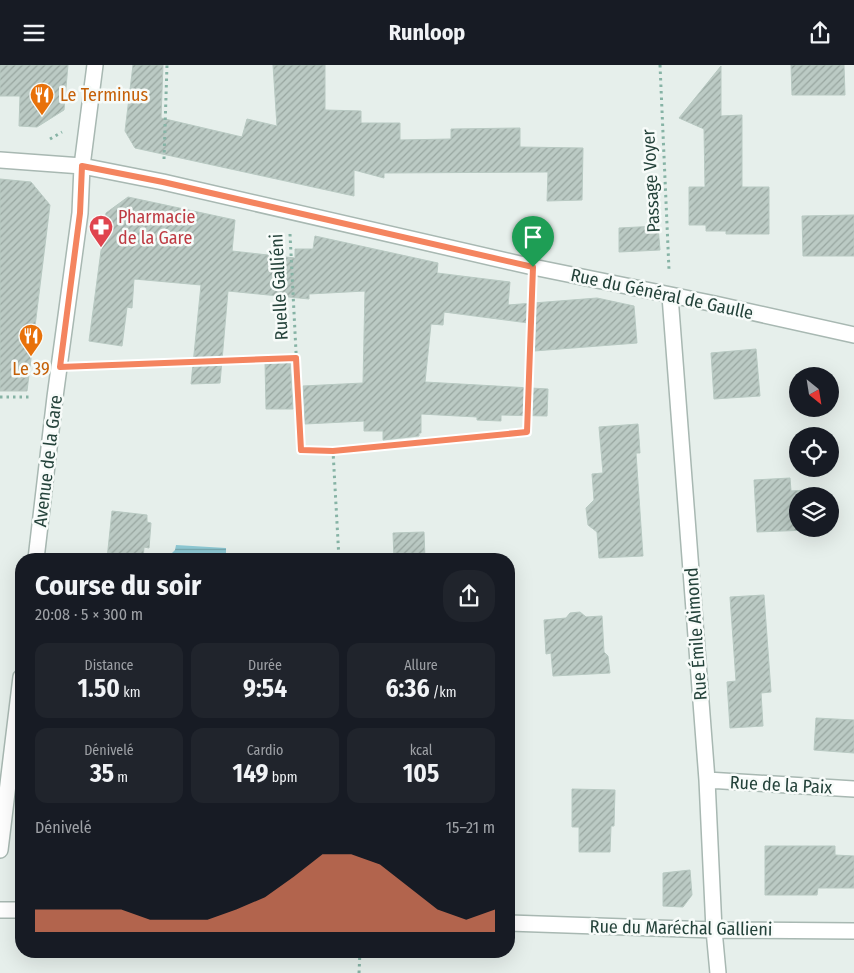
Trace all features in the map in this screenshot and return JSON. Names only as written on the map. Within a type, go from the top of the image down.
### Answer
[{"type":"street","name":"Avenue de la Gare","points":[[37,553],[55,397],[80,213],[82,166],[95,65]]},
{"type":"street","name":"Rue du Général de Gaulle","points":[[0,160],[82,166],[163,182],[533,267],[715,304],[854,335]]},
{"type":"street","name":"Rue Émile Aimond","points":[[670,296],[707,780],[714,931],[718,973]]},
{"type":"street","points":[[0,850],[15,726]]},
{"type":"street","name":"Rue de la Paix","points":[[707,780],[854,789]]},
{"type":"street","points":[[0,910],[15,910]]},
{"type":"street","name":"Rue du Maréchal Gallieni","points":[[515,923],[714,931],[854,931]]},
{"type":"path","points":[[163,182],[167,65]]},
{"type":"path","name":"Passage Voyer","points":[[660,65],[670,296]]},
{"type":"path","name":"Ruelle Galliéni","points":[[289,211],[301,450],[333,451],[527,432],[533,267]]},
{"type":"path","points":[[60,367],[296,358]]},
{"type":"path","points":[[0,397],[55,397]]},
{"type":"path","points":[[333,451],[339,553]]},
{"type":"path","points":[[359,973],[360,958]]},
{"type":"water","points":[[176,545],[226,548],[226,553],[172,553]]},
{"type":"building","points":[[0,65],[68,65],[64,110],[37,127],[19,126],[20,96],[0,96]]},
{"type":"building","points":[[133,65],[163,65],[161,118],[242,137],[247,119],[277,126],[273,65],[325,65],[325,110],[361,111],[361,123],[400,123],[400,140],[451,139],[451,129],[520,128],[520,147],[583,148],[582,200],[547,201],[548,172],[384,173],[384,178],[354,170],[354,196],[135,148],[125,131]]},
{"type":"building","points":[[791,65],[844,65],[845,95],[792,95]]},
{"type":"building","points":[[721,66],[721,116],[742,115],[742,187],[769,187],[769,234],[726,234],[726,231],[706,231],[706,225],[689,225],[689,187],[705,187],[704,129],[679,118]]},
{"type":"building","points":[[0,179],[31,182],[50,205],[27,391],[0,391]]},
{"type":"building","points":[[128,197],[235,220],[232,251],[295,258],[295,249],[313,249],[315,236],[438,263],[437,273],[510,282],[508,305],[597,298],[634,306],[637,343],[534,351],[536,324],[444,312],[443,325],[431,324],[425,382],[548,389],[547,416],[501,415],[501,421],[477,420],[477,417],[421,414],[421,433],[419,433],[419,436],[383,440],[383,431],[364,431],[364,421],[305,424],[303,386],[363,383],[365,291],[309,294],[309,299],[228,291],[220,383],[191,384],[201,285],[134,279],[132,308],[127,307],[122,346],[89,341],[106,213]]},
{"type":"building","points":[[854,215],[854,256],[803,256],[802,216]]},
{"type":"building","points":[[658,226],[660,250],[619,252],[619,228]]},
{"type":"building","points":[[756,349],[760,396],[714,399],[711,353]]},
{"type":"building","points":[[290,360],[293,409],[266,409],[265,361]]},
{"type":"building","points":[[638,424],[640,453],[636,453],[643,556],[599,558],[597,532],[588,525],[586,508],[594,500],[592,474],[603,473],[599,427]]},
{"type":"building","points":[[790,478],[789,531],[757,532],[754,480]]},
{"type":"building","points":[[112,511],[147,515],[147,522],[151,523],[149,548],[144,547],[144,553],[108,553]]},
{"type":"building","points":[[424,532],[425,553],[394,553],[393,533]]},
{"type":"building","points":[[764,595],[771,692],[761,693],[763,726],[730,728],[727,682],[736,681],[730,597]]},
{"type":"building","points":[[580,612],[586,617],[602,616],[604,652],[608,656],[610,673],[553,676],[551,653],[546,654],[544,620],[566,618],[570,613]]},
{"type":"building","points":[[816,718],[854,720],[854,753],[814,750]]},
{"type":"building","points":[[572,789],[615,790],[614,826],[611,826],[610,852],[579,852],[579,827],[572,827]]},
{"type":"building","points":[[765,846],[835,846],[835,855],[854,856],[854,888],[818,888],[817,895],[765,895]]},
{"type":"building","points":[[690,870],[692,895],[683,907],[663,906],[663,873]]},
{"type":"place","name":"Le Terminus","points":[[42,116]]},
{"type":"place","name":"Pharmacie de la Gare","points":[[101,248]]},
{"type":"place","name":"Le 39","points":[[31,357]]},
{"type":"route","points":[[82,166],[163,182],[533,267],[527,432],[333,451],[301,450],[296,358],[60,367],[80,213],[82,166]]}]
